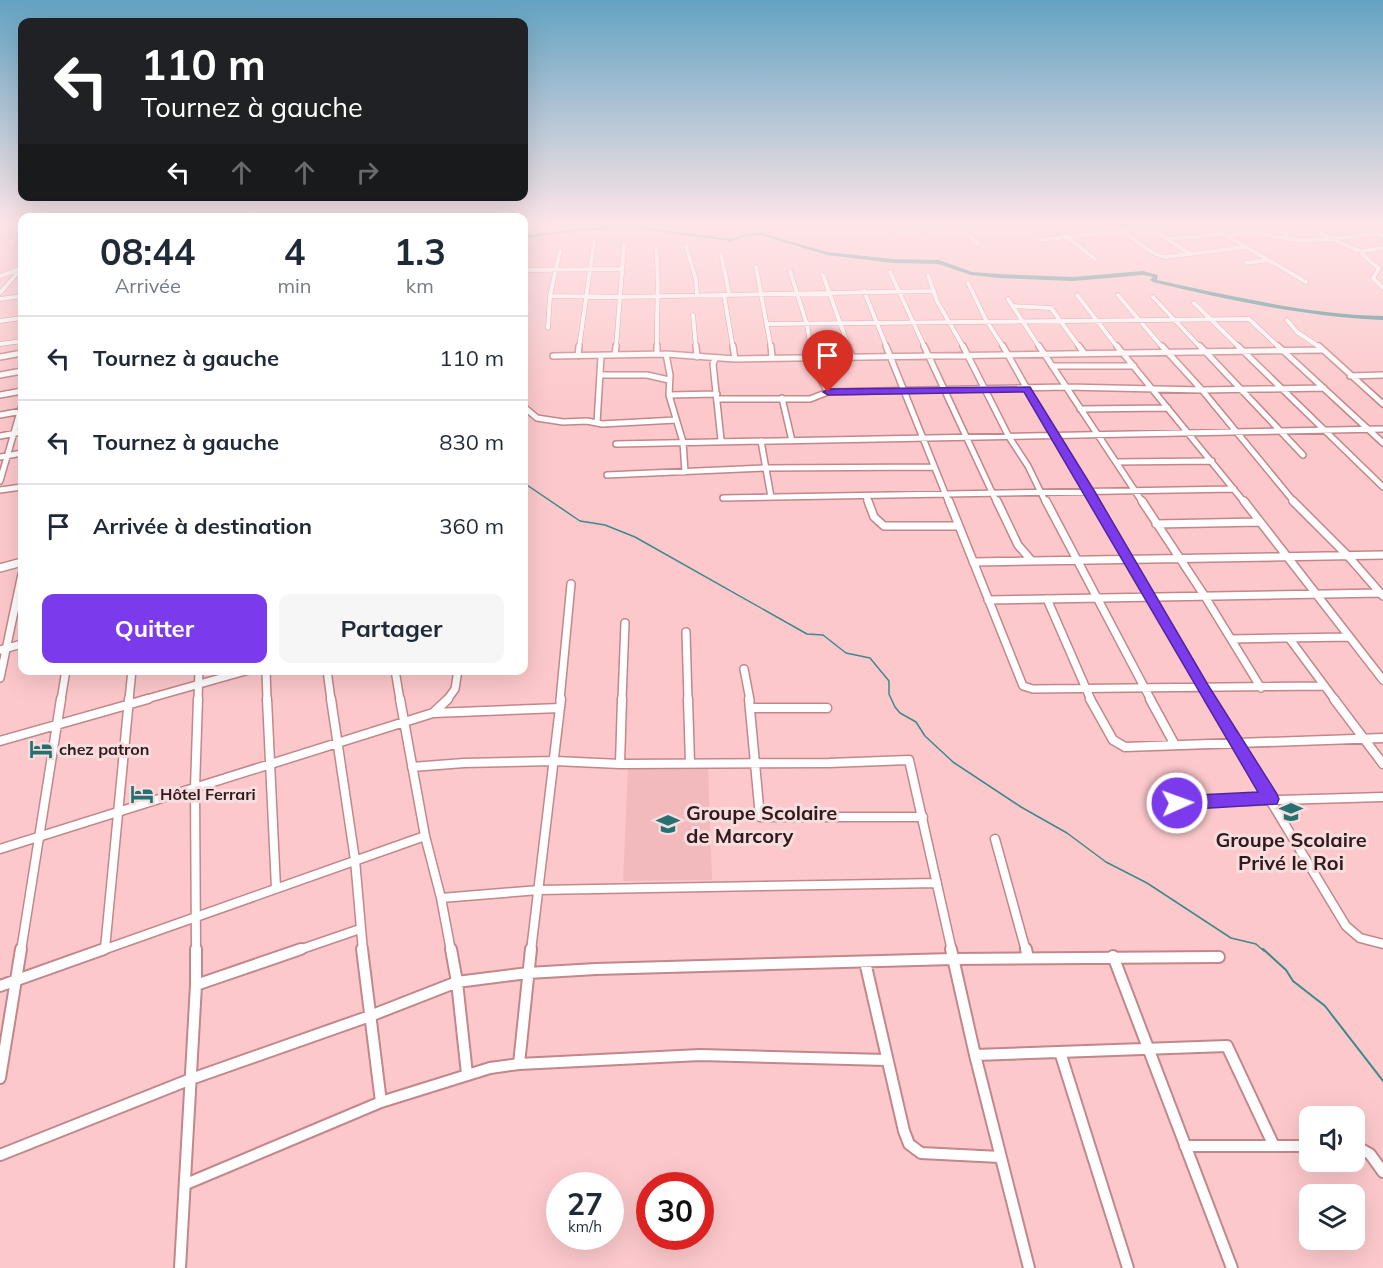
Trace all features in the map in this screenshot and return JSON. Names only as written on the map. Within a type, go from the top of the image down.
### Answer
[{"type":"street","points":[[548,328],[550,296],[554,283]]},
{"type":"street","points":[[578,356],[589,283]]},
{"type":"street","points":[[615,355],[620,321],[621,283]]},
{"type":"street","points":[[657,354],[656,296],[658,283]]},
{"type":"street","points":[[697,283],[697,295]]},
{"type":"street","points":[[725,283],[735,359]]},
{"type":"street","points":[[760,283],[772,357]]},
{"type":"street","points":[[793,283],[806,324],[820,384],[828,392]]},
{"type":"street","points":[[826,283],[852,357]]},
{"type":"street","points":[[896,283],[993,494],[1018,545],[1031,560]]},
{"type":"street","points":[[931,283],[937,301],[950,321],[1009,437],[1028,466],[1075,560],[1175,745]]},
{"type":"street","points":[[968,283],[986,320],[998,337],[1053,435],[1090,492],[1203,689],[1346,926],[1360,938],[1383,944]]},
{"type":"street","points":[[864,291],[888,357],[906,392],[933,466],[948,495],[958,526],[1023,686],[1033,689],[1324,686]]},
{"type":"street","points":[[550,296],[620,297],[934,291]]},
{"type":"street","points":[[1077,295],[1099,319],[1150,388],[1190,433],[1383,680]]},
{"type":"street","points":[[1118,295],[1202,390],[1283,491],[1348,556],[1382,594]]},
{"type":"street","points":[[0,298],[18,296]]},
{"type":"street","points":[[1153,297],[1303,455]]},
{"type":"street","points":[[1008,299],[1204,595],[1261,688]]},
{"type":"street","points":[[1194,303],[1382,485]]},
{"type":"street","points":[[1012,306],[1051,308],[1084,353]]},
{"type":"street","points":[[693,315],[698,357]]},
{"type":"street","points":[[0,321],[18,319]]},
{"type":"street","points":[[768,324],[1249,319],[1383,443]]},
{"type":"street","points":[[1287,320],[1297,332],[1316,343],[1383,404]]},
{"type":"street","points":[[0,344],[18,342]]},
{"type":"street","points":[[553,356],[689,354],[714,361],[813,356],[888,357],[1006,353],[1322,350]]},
{"type":"street","points":[[0,357],[18,354]]},
{"type":"street","points":[[666,354],[669,395],[683,442],[685,472]]},
{"type":"street","points":[[597,423],[601,356]]},
{"type":"street","points":[[714,361],[721,440]]},
{"type":"street","points":[[1052,366],[1134,366]]},
{"type":"street","points":[[0,375],[18,372]]},
{"type":"street","points":[[600,375],[647,375],[669,380]]},
{"type":"street","points":[[1350,376],[1383,375]]},
{"type":"street","points":[[669,395],[816,398],[828,392],[945,391],[983,388],[1202,390],[1324,388]]},
{"type":"street","points":[[0,395],[18,392]]},
{"type":"street","points":[[782,398],[792,441]]},
{"type":"street","points":[[1080,409],[1168,408]]},
{"type":"street","points":[[0,415],[18,410]]},
{"type":"street","points":[[528,410],[537,418],[597,423],[676,420]]},
{"type":"street","points":[[0,481],[18,423]]},
{"type":"street","points":[[615,444],[721,440],[792,441],[898,438],[925,440],[1053,435],[1383,429]]},
{"type":"street","points":[[0,436],[18,433]]},
{"type":"street","points":[[761,441],[771,497]]},
{"type":"street","points":[[0,457],[18,454]]},
{"type":"street","points":[[1116,462],[1212,461]]},
{"type":"street","points":[[606,475],[766,468],[933,466]]},
{"type":"street","points":[[0,490],[18,488]]},
{"type":"street","points":[[723,498],[1234,489]]},
{"type":"street","points":[[867,496],[873,517],[880,525],[958,526]]},
{"type":"street","points":[[1156,524],[1260,522]]},
{"type":"street","points":[[973,562],[1383,555]]},
{"type":"street","points":[[0,568],[18,563]]},
{"type":"street","points":[[519,1064],[555,761],[571,584]]},
{"type":"street","points":[[0,678],[3,650],[18,590]]},
{"type":"street","points":[[988,600],[1315,593],[1382,594]]},
{"type":"street","points":[[1047,599],[1083,687],[1113,740],[1125,747],[1383,738]]},
{"type":"street","points":[[620,764],[625,623]]},
{"type":"street","points":[[686,632],[690,763]]},
{"type":"street","points":[[1231,639],[1349,637]]},
{"type":"street","points":[[1289,638],[1383,764]]},
{"type":"street","points":[[3,650],[18,646]]},
{"type":"street","points":[[744,669],[752,708],[760,816],[923,817]]},
{"type":"street","points":[[0,1078],[65,675]]},
{"type":"street","points":[[105,949],[116,813],[132,675]]},
{"type":"street","points":[[180,1268],[196,985],[195,788],[199,675]]},
{"type":"street","points":[[0,741],[232,675]]},
{"type":"street","points":[[266,675],[276,888]]},
{"type":"street","points":[[328,675],[355,860],[360,929],[381,1102]]},
{"type":"street","points":[[396,675],[425,836],[441,898],[458,982],[467,1074]]},
{"type":"street","points":[[434,713],[448,701],[458,684],[458,675]]},
{"type":"street","points":[[0,849],[434,713],[560,708]]},
{"type":"street","points":[[752,708],[827,708]]},
{"type":"street","points":[[412,767],[464,763],[555,761],[620,764],[909,760],[975,1055],[1029,1268]]},
{"type":"street","points":[[1177,803],[1383,797]]},
{"type":"street","points":[[0,986],[425,836]]},
{"type":"street","points":[[995,839],[1028,958]]},
{"type":"street","points":[[441,898],[539,890],[937,883]]},
{"type":"street","points":[[196,985],[360,929]]},
{"type":"street","points":[[1113,956],[1232,1268]]},
{"type":"street","points":[[0,1155],[191,1079],[370,1016],[458,982],[528,973],[953,959],[1219,957]]},
{"type":"street","points":[[865,962],[886,1060],[909,1144],[921,1153],[1000,1157]]},
{"type":"street","points":[[975,1055],[1227,1046],[1274,1146]]},
{"type":"street","points":[[1060,1052],[1128,1268]]},
{"type":"street","points":[[186,1184],[381,1102],[490,1068],[519,1064],[700,1055],[886,1060]]},
{"type":"street","points":[[1185,1146],[1299,1146]]},
{"type":"street","points":[[1365,1151],[1370,1154],[1383,1172]]},
{"type":"shaded area","name":"Groupe Scolaire de Marcory","points":[[628,768],[708,768],[712,880],[623,881]]},
{"type":"waterway","points":[[1165,283],[1298,310],[1383,318]]},
{"type":"waterway","points":[[528,486],[580,521],[605,525],[635,537],[807,634],[823,635],[846,653],[870,658],[889,681],[889,694],[895,707],[900,713],[916,722],[925,736],[953,762],[1021,807],[1067,833],[1106,862],[1147,883],[1231,938],[1256,944],[1264,951]]},
{"type":"waterway","points":[[1263,949],[1286,970],[1293,981],[1325,1006],[1383,1081]]},
{"type":"place","name":"chez patron","points":[[41,749]]},
{"type":"place","name":"Hôtel Ferrari","points":[[142,794]]},
{"type":"place","name":"Groupe Scolaire Privé le Roi","points":[[1291,812]]},
{"type":"place","name":"Groupe Scolaire de Marcory","points":[[668,824]]},
{"type":"route","points":[[828,392],[1027,389],[1053,435],[1090,492],[1203,689],[1271,799],[1177,803]]}]
